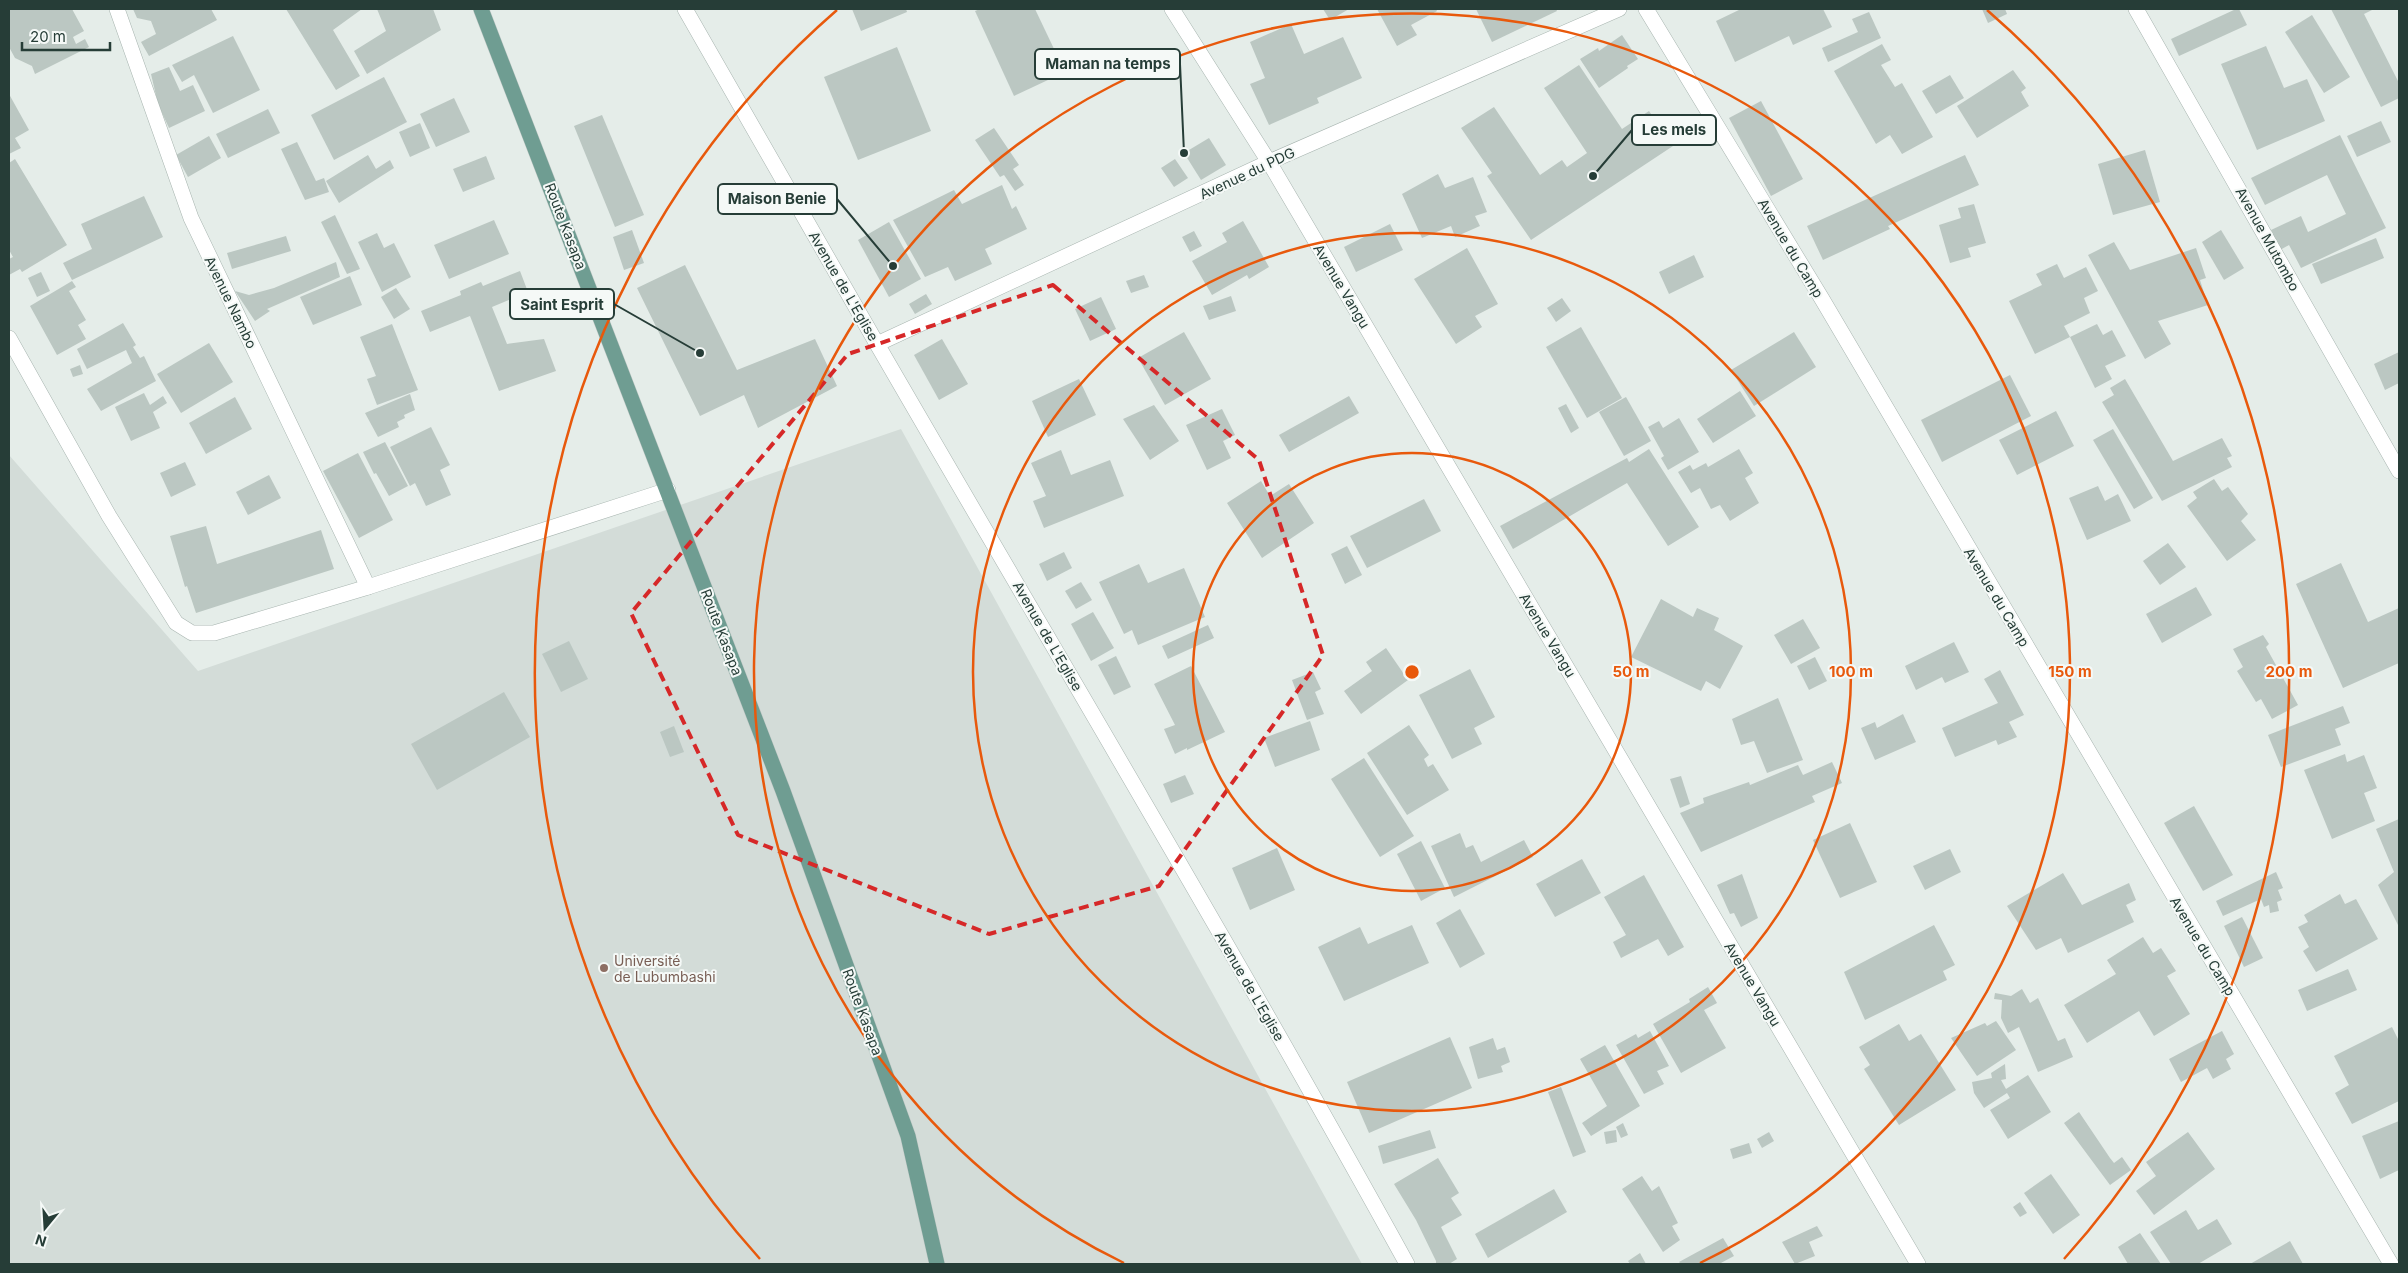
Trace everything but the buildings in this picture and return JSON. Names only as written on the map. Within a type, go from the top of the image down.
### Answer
[{"type":"main road","name":"Route Kasapa","points":[[481,9],[783,791],[908,1136],[937,1264]]},
{"type":"street","name":"Avenue Nambo","points":[[117,9],[191,218],[368,587]]},
{"type":"street","name":"Avenue de L'Eglise","points":[[685,9],[877,344],[1154,818],[1407,1264]]},
{"type":"street","name":"Avenue Vangu","points":[[1172,9],[1269,162],[1918,1264]]},
{"type":"street","name":"Avenue du PDG","points":[[877,344],[1269,162],[1619,9]]},
{"type":"street","name":"Avenue du Camp","points":[[1646,9],[1822,299],[2390,1264]]},
{"type":"street","name":"Avenue Mutombo","points":[[2136,9],[2399,471]]},
{"type":"street","points":[[9,338],[109,516],[176,623],[192,633],[214,633],[368,587],[668,490]]},
{"type":"highlighted area","points":[[1053,285],[1259,460],[1323,655],[1159,886],[989,934],[738,835],[631,613],[848,354]]},
{"type":"shaded area","name":"Université de Lubumbashi","points":[[901,429],[1362,1264],[9,1264],[9,455],[198,671]]},
{"type":"place","name":"Maman na temps","points":[[1184,153]]},
{"type":"place","name":"Les mels","points":[[1593,176]]},
{"type":"place","name":"Maison Benie","points":[[893,266]]},
{"type":"place","name":"Saint Esprit","points":[[700,353]]},
{"type":"place","name":"Université de Lubumbashi","points":[[604,968]]}]
